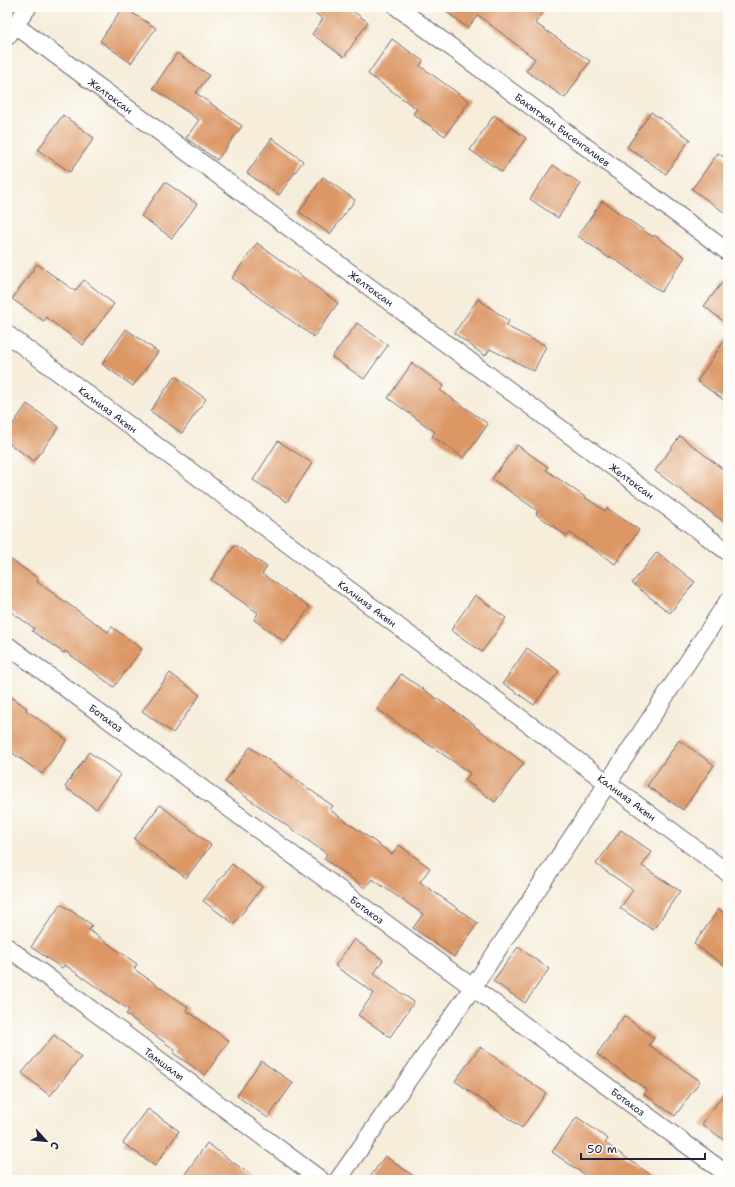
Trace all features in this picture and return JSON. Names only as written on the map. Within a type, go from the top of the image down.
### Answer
[{"type":"street","points":[[11,31],[28,7]]},
{"type":"street","name":"Бакытжан Бисенгалиев","points":[[397,7],[728,252]]},
{"type":"street","name":"Желтоксан","points":[[11,31],[728,552]]},
{"type":"street","name":"Калнияз Акын","points":[[7,334],[728,873]]},
{"type":"street","points":[[338,1180],[472,987],[608,784],[728,600]]},
{"type":"street","name":"Ботакоз","points":[[7,645],[728,1175]]},
{"type":"street","name":"Тамшалы","points":[[7,947],[321,1180]]},
{"type":"building","points":[[123,7],[156,28],[131,63],[100,41]]},
{"type":"building","points":[[306,7],[347,7],[368,22],[344,57],[312,34],[323,19]]},
{"type":"building","points":[[440,7],[535,7],[543,13],[535,23],[590,61],[565,98],[526,71],[535,59],[478,15],[468,28]]},
{"type":"building","points":[[392,39],[423,61],[420,66],[469,101],[445,136],[413,114],[417,109],[368,74]]},
{"type":"building","points":[[177,53],[209,75],[196,93],[242,126],[217,160],[186,138],[199,120],[153,88]]},
{"type":"building","points":[[651,112],[690,139],[666,174],[627,147]]},
{"type":"building","points":[[63,115],[94,138],[70,172],[38,150]]},
{"type":"building","points":[[494,115],[526,138],[502,172],[470,150]]},
{"type":"building","points":[[272,138],[303,161],[279,195],[247,173]]},
{"type":"building","points":[[718,153],[728,160],[728,215],[692,189]]},
{"type":"building","points":[[553,165],[581,184],[558,218],[530,199]]},
{"type":"building","points":[[323,177],[355,200],[330,234],[299,212]]},
{"type":"building","points":[[165,182],[197,204],[172,238],[141,216]]},
{"type":"building","points":[[602,201],[653,237],[654,235],[685,257],[661,292],[610,256],[609,258],[578,236]]},
{"type":"building","points":[[257,243],[338,303],[314,337],[232,278]]},
{"type":"building","points":[[37,264],[75,291],[84,280],[114,304],[83,345],[46,317],[44,321],[12,299]]},
{"type":"building","points":[[728,275],[728,325],[704,306]]},
{"type":"building","points":[[478,299],[509,321],[506,326],[546,346],[534,371],[490,349],[485,356],[454,333]]},
{"type":"building","points":[[357,323],[388,345],[364,379],[332,357]]},
{"type":"building","points":[[126,329],[158,352],[133,386],[102,364]]},
{"type":"building","points":[[728,335],[728,403],[697,381]]},
{"type":"building","points":[[412,363],[444,386],[440,390],[488,424],[464,458],[432,436],[435,432],[388,398]]},
{"type":"building","points":[[175,376],[206,399],[182,433],[150,411]]},
{"type":"building","points":[[27,404],[59,427],[34,461],[7,442],[7,433]]},
{"type":"building","points":[[680,436],[728,473],[728,525],[655,471]]},
{"type":"building","points":[[278,441],[312,463],[287,502],[253,480]]},
{"type":"building","points":[[517,445],[548,467],[546,470],[605,511],[607,508],[639,530],[615,564],[570,533],[567,536],[536,514],[538,511],[492,479]]},
{"type":"building","points":[[235,545],[267,567],[262,574],[310,607],[285,642],[254,620],[258,613],[211,580]]},
{"type":"building","points":[[657,552],[695,582],[670,613],[632,583]]},
{"type":"building","points":[[7,557],[39,579],[37,582],[108,632],[112,627],[142,649],[114,687],[65,651],[64,653],[32,631],[34,628],[7,609]]},
{"type":"building","points":[[475,595],[506,618],[482,652],[451,630]]},
{"type":"building","points":[[527,648],[559,671],[534,705],[503,683]]},
{"type":"building","points":[[170,673],[200,695],[173,733],[142,711]]},
{"type":"building","points":[[401,674],[475,725],[474,726],[524,763],[495,802],[465,780],[470,773],[377,709]]},
{"type":"building","points":[[7,694],[67,740],[42,774],[7,749]]},
{"type":"building","points":[[679,740],[714,765],[683,810],[647,786]]},
{"type":"building","points":[[250,747],[333,806],[330,810],[392,854],[399,845],[430,868],[420,882],[478,923],[454,957],[413,928],[423,914],[372,879],[365,888],[324,859],[327,854],[225,782]]},
{"type":"building","points":[[89,752],[121,775],[96,809],[65,787]]},
{"type":"building","points":[[160,805],[211,845],[186,878],[134,839]]},
{"type":"building","points":[[621,830],[652,852],[642,866],[680,891],[653,930],[620,908],[633,890],[596,864]]},
{"type":"building","points":[[232,864],[262,887],[234,924],[203,901]]},
{"type":"building","points":[[61,904],[92,925],[89,930],[137,964],[134,969],[188,1007],[186,1010],[229,1041],[205,1075],[173,1053],[175,1050],[126,1014],[129,1010],[65,965],[62,968],[31,947]]},
{"type":"building","points":[[719,909],[728,916],[728,968],[694,944]]},
{"type":"building","points":[[354,939],[383,960],[374,974],[414,1002],[390,1037],[358,1015],[374,993],[335,966]]},
{"type":"building","points":[[518,947],[549,969],[525,1003],[493,981]]},
{"type":"building","points":[[624,1016],[654,1038],[649,1045],[700,1081],[675,1116],[644,1094],[647,1090],[597,1054]]},
{"type":"building","points":[[54,1035],[81,1057],[50,1096],[22,1073]]},
{"type":"building","points":[[480,1047],[546,1093],[522,1128],[455,1081]]},
{"type":"building","points":[[261,1061],[293,1083],[268,1118],[237,1096]]},
{"type":"building","points":[[728,1088],[728,1143],[702,1124]]},
{"type":"building","points":[[148,1109],[179,1131],[155,1166],[123,1143]]},
{"type":"building","points":[[577,1117],[608,1139],[605,1143],[658,1180],[592,1180],[552,1152]]},
{"type":"building","points":[[207,1143],[238,1166],[259,1180],[181,1180]]},
{"type":"building","points":[[385,1156],[419,1180],[368,1180]]}]
